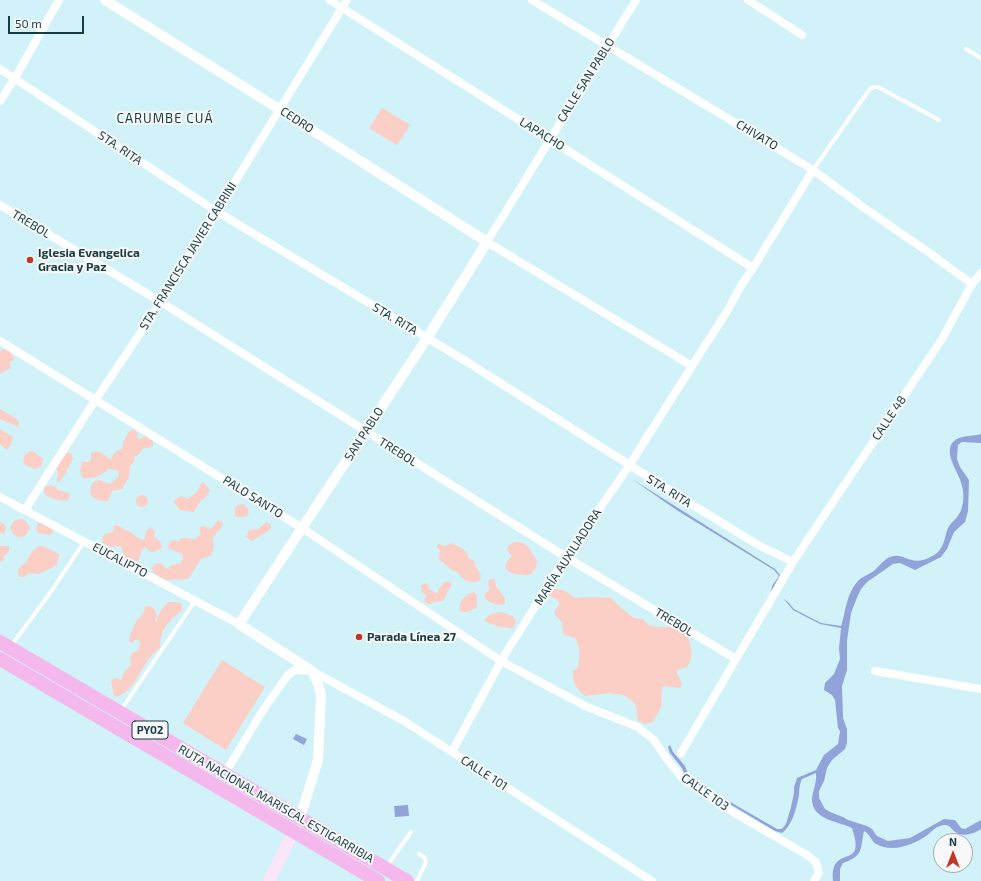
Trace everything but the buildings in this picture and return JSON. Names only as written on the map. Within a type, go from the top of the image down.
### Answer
[{"type":"highway","name":"RUTA NACIONAL MARISCAL ESTIGARRIBIA","points":[[5,645],[407,881]]},
{"type":"highway","name":"RUTA NACIONAL MARISCAL ESTIGARRIBIA","points":[[0,659],[378,881]]},
{"type":"main road","points":[[269,881],[300,818]]},
{"type":"street","points":[[0,101],[15,78],[59,0]]},
{"type":"street","name":"CEDRO","points":[[105,0],[487,242]]},
{"type":"street","name":"LAPACHO","points":[[330,0],[345,4],[550,139],[753,268]]},
{"type":"street","name":"CHIVATO","points":[[532,0],[813,170],[972,284]]},
{"type":"street","name":"CALLE SAN PABLO","points":[[487,242],[636,0]]},
{"type":"street","points":[[748,0],[802,35]]},
{"type":"street","name":"STA. FRANCISCA JAVIER CABRINI","points":[[25,510],[161,302],[345,4]]},
{"type":"street","name":"STA. RITA","points":[[0,69],[216,211],[464,360],[629,466],[758,545],[793,562]]},
{"type":"street","name":"MARÍA AUXILIADORA","points":[[452,752],[501,661],[566,557],[629,466],[726,313],[742,284],[813,170]]},
{"type":"street","name":"TREBOL","points":[[0,205],[161,302],[566,557],[736,659]]},
{"type":"street","points":[[487,242],[692,366]]},
{"type":"street","name":"SAN PABLO","points":[[239,624],[366,432],[487,242]]},
{"type":"street","name":"CALLE 48","points":[[681,753],[793,562],[942,339],[972,284],[981,273]]},
{"type":"street","name":"PALO SANTO","points":[[0,341],[302,528],[501,661]]},
{"type":"street","name":"EUCALIPTO","points":[[0,497],[239,624]]},
{"type":"street","points":[[239,624],[312,671],[318,684],[321,695],[318,760],[300,818]]},
{"type":"street","name":"CALLE 103","points":[[501,661],[585,706],[638,727],[654,740],[684,780],[733,812],[807,855],[816,862],[819,873],[814,881]]},
{"type":"street","points":[[224,774],[263,710],[288,675],[295,670],[312,671]]},
{"type":"street","name":"CALLE 101","points":[[312,671],[404,721],[652,881]]},
{"type":"street","points":[[875,671],[981,689]]},
{"type":"lane","points":[[966,49],[981,58]]},
{"type":"lane","points":[[813,170],[869,90],[874,87],[939,120]]},
{"type":"lane","points":[[5,645],[50,593],[85,542]]},
{"type":"lane","points":[[120,712],[195,601]]},
{"type":"lane","points":[[385,868],[411,832]]},
{"type":"lane","points":[[402,844],[407,847]]},
{"type":"lane","points":[[417,881],[426,862],[424,857],[419,854]]},
{"type":"shaded area","points":[[382,108],[410,125],[397,145],[369,128]]},
{"type":"shaded area","points":[[3,349],[10,352],[14,360],[10,362],[10,368],[0,374],[0,352]]},
{"type":"shaded area","points":[[0,409],[17,419],[19,423],[18,427],[0,419]]},
{"type":"shaded area","points":[[0,429],[13,437],[11,445],[7,450],[0,444]]},
{"type":"shaded area","points":[[134,429],[138,434],[137,438],[140,439],[145,436],[153,441],[153,445],[150,448],[144,448],[138,455],[135,456],[134,462],[130,466],[129,477],[122,489],[112,491],[108,501],[97,499],[91,495],[92,484],[99,480],[110,484],[119,476],[118,470],[108,469],[103,474],[90,478],[83,478],[80,472],[82,462],[89,462],[91,460],[91,453],[94,452],[100,452],[111,460],[118,450],[122,449],[128,432]]},
{"type":"shaded area","points":[[30,451],[34,452],[43,459],[41,467],[34,469],[25,465],[23,462],[24,456]]},
{"type":"shaded area","points":[[71,453],[73,459],[59,482],[57,481],[58,473],[56,468],[64,454]]},
{"type":"shaded area","points":[[203,482],[210,490],[207,496],[199,503],[194,512],[180,510],[174,502],[176,499],[182,496],[188,499],[197,492]]},
{"type":"shaded area","points":[[51,485],[56,487],[58,490],[69,493],[70,496],[68,500],[59,500],[45,495],[44,487]]},
{"type":"shaded area","points":[[140,495],[144,495],[148,501],[144,507],[140,507],[136,503],[136,499]]},
{"type":"shaded area","points":[[243,504],[249,512],[247,516],[236,517],[235,507]]},
{"type":"shaded area","points":[[20,519],[26,522],[29,528],[26,534],[20,537],[14,534],[11,528],[14,522]]},
{"type":"shaded area","points":[[218,520],[222,522],[223,525],[212,539],[214,544],[210,556],[201,559],[188,579],[165,580],[153,572],[152,568],[155,564],[161,563],[168,570],[170,566],[181,563],[183,557],[182,554],[168,548],[170,541],[175,540],[178,542],[181,538],[195,539],[201,534],[199,528],[204,526],[208,529],[214,526]]},
{"type":"shaded area","points":[[39,521],[53,529],[52,533],[49,535],[38,533],[36,529]]},
{"type":"shaded area","points":[[0,522],[6,527],[4,534],[0,533]]},
{"type":"shaded area","points":[[267,522],[271,525],[271,529],[252,541],[246,537],[249,530],[258,529]]},
{"type":"shaded area","points":[[114,525],[130,532],[141,540],[145,539],[146,532],[151,527],[155,532],[154,537],[162,546],[159,550],[151,552],[145,547],[142,550],[138,561],[129,561],[125,558],[121,546],[110,547],[103,543],[102,537],[105,534],[113,532]]},
{"type":"shaded area","points":[[521,542],[527,546],[537,560],[536,568],[530,575],[514,574],[509,572],[507,569],[507,561],[512,556],[507,548],[510,544]]},
{"type":"shaded area","points":[[451,543],[462,548],[468,554],[468,558],[474,561],[481,575],[479,581],[466,581],[457,572],[452,570],[439,559],[440,551],[437,547],[438,544],[446,546]]},
{"type":"shaded area","points":[[0,546],[9,546],[9,551],[4,556],[4,560],[0,562]]},
{"type":"shaded area","points":[[43,546],[59,554],[57,565],[39,574],[29,573],[24,577],[20,577],[18,574],[19,568],[23,565],[35,548]]},
{"type":"shaded area","points":[[495,579],[496,586],[505,598],[505,604],[499,605],[485,598],[484,595],[489,590],[488,581]]},
{"type":"shaded area","points":[[445,582],[450,582],[452,584],[443,601],[434,602],[431,604],[425,603],[424,600],[427,596],[422,592],[421,585],[427,583],[429,589],[435,593],[438,592],[439,588]]},
{"type":"shaded area","points":[[552,588],[565,591],[575,598],[611,598],[634,618],[643,619],[649,625],[657,627],[675,627],[686,633],[691,646],[691,656],[689,664],[686,668],[678,669],[677,673],[682,684],[680,688],[663,686],[660,711],[653,722],[645,724],[638,721],[636,705],[623,695],[610,693],[585,696],[577,688],[574,682],[573,671],[577,669],[579,662],[578,645],[575,638],[563,634],[562,622],[554,612],[559,605],[559,601],[547,594]]},
{"type":"shaded area","points":[[474,592],[477,595],[477,607],[467,612],[460,611],[460,605],[463,599]]},
{"type":"shaded area","points":[[168,602],[182,604],[182,610],[169,622],[163,631],[161,635],[160,648],[148,659],[130,687],[117,697],[114,695],[111,682],[114,678],[121,681],[123,674],[131,664],[130,656],[132,653],[138,651],[140,644],[139,640],[134,640],[132,643],[129,641],[137,620],[143,614],[145,607],[150,606],[155,609],[157,617],[155,620],[156,622],[161,610]]},
{"type":"shaded area","points":[[501,612],[513,616],[516,622],[513,628],[500,627],[486,622],[486,618],[490,615]]},
{"type":"shaded area","points":[[222,660],[265,687],[226,750],[183,723]]},
{"type":"water","points":[[981,434],[981,443],[962,442],[958,445],[957,459],[960,467],[969,480],[968,511],[965,522],[954,532],[947,549],[941,557],[915,570],[900,563],[893,564],[867,582],[861,589],[856,600],[851,613],[847,641],[847,670],[842,686],[843,718],[847,729],[847,743],[845,749],[832,760],[827,768],[824,781],[819,791],[819,798],[825,809],[848,820],[867,826],[872,829],[877,836],[888,841],[910,838],[944,819],[955,820],[961,828],[965,829],[981,820],[981,829],[973,833],[958,833],[949,826],[945,825],[936,828],[926,836],[909,845],[895,848],[882,847],[876,844],[864,831],[858,855],[855,858],[843,863],[840,869],[840,881],[833,881],[835,865],[841,859],[853,853],[856,847],[852,828],[826,819],[816,811],[812,798],[816,773],[802,779],[798,801],[793,816],[790,824],[782,833],[775,831],[718,797],[720,796],[777,829],[782,829],[786,824],[797,778],[816,770],[824,755],[838,744],[840,731],[838,728],[835,700],[832,695],[824,690],[825,683],[834,674],[840,659],[839,648],[841,628],[820,624],[793,610],[783,598],[794,609],[821,623],[841,626],[849,597],[854,586],[860,579],[875,570],[886,559],[891,556],[897,556],[920,561],[936,554],[942,546],[948,528],[960,512],[963,503],[962,485],[950,456],[951,445],[960,437]]},
{"type":"water","points":[[632,479],[775,569],[780,575],[771,592],[772,586],[779,576],[774,570],[675,509]]},
{"type":"water","points":[[296,734],[307,739],[304,745],[293,739]]},
{"type":"water","points":[[670,745],[673,752],[685,766],[690,779],[711,789],[710,791],[693,784],[685,776],[682,768],[670,753],[668,747]]},
{"type":"water","points":[[408,805],[409,816],[395,817],[394,806]]},
{"type":"place","name":"Iglesia Evangelica Gracia y Paz","points":[[30,260]]},
{"type":"place","name":"Parada Línea 27","points":[[359,637]]},
{"type":"district","name":"CARUMBE CUÁ","points":[[165,119]]}]
